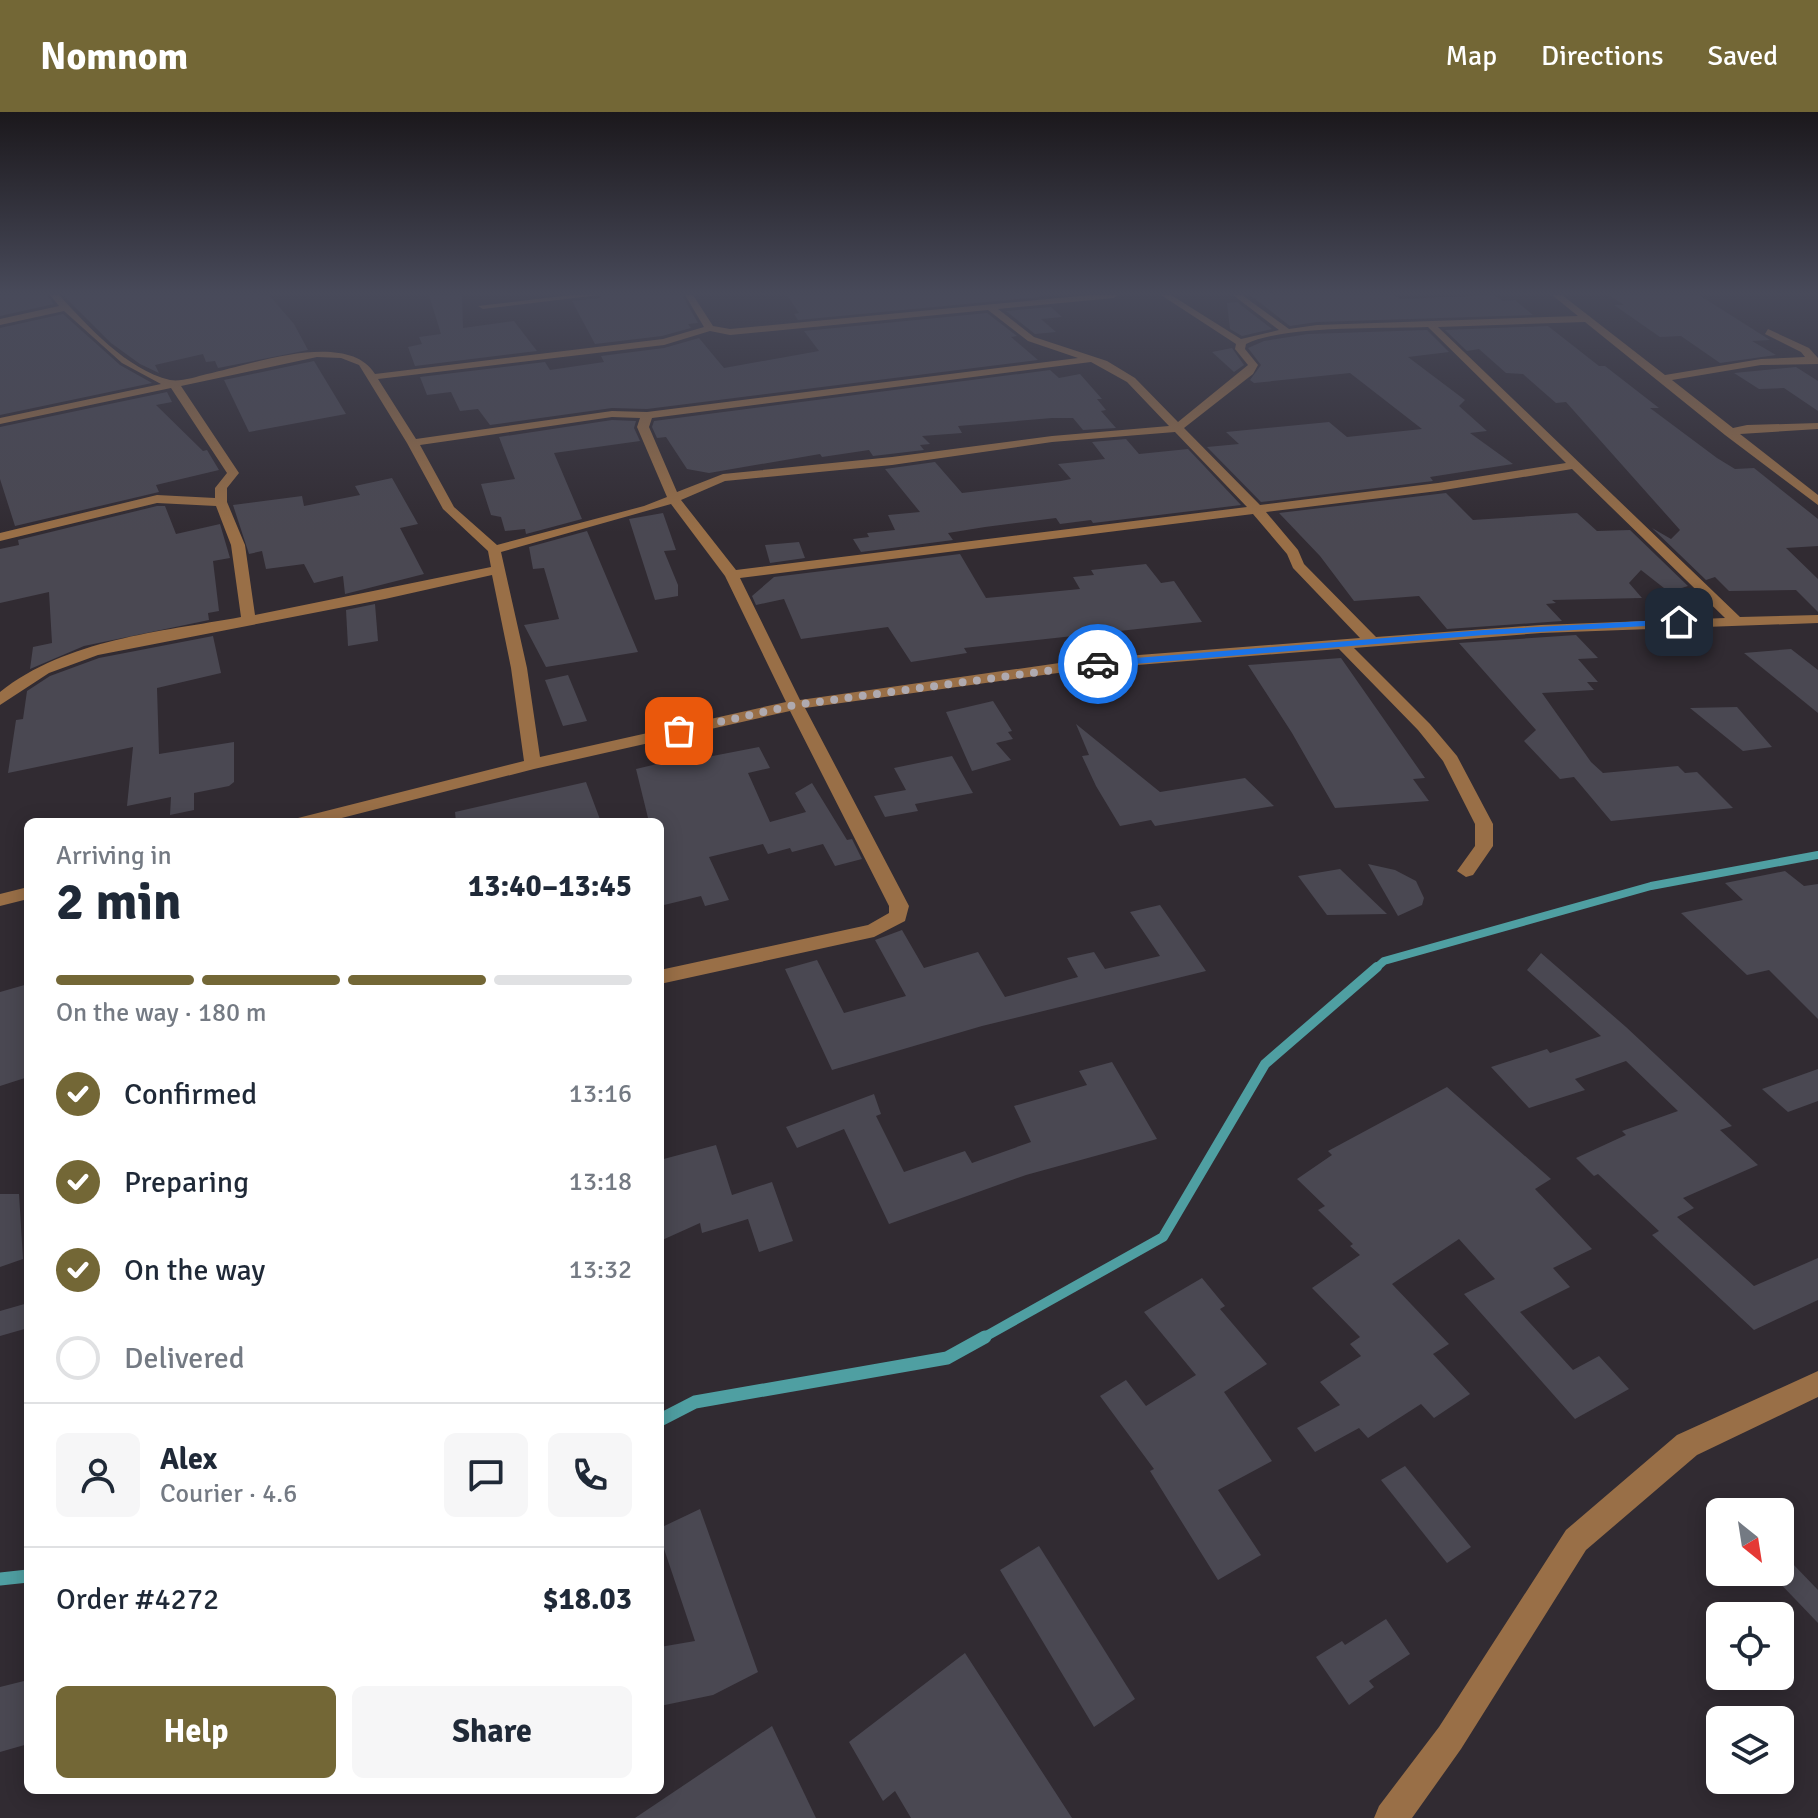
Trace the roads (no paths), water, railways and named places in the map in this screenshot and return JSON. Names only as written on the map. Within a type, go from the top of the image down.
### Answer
[{"type":"street","points":[[147,375],[174,384],[233,473],[221,488],[221,502],[238,545],[249,620]]},
{"type":"street","points":[[0,421],[219,375]]},
{"type":"street","points":[[392,375],[372,377],[449,509],[494,550],[519,668],[533,764]]},
{"type":"street","points":[[413,443],[599,415],[647,415],[969,375]]},
{"type":"street","points":[[1121,375],[1131,380],[1257,510],[1293,553],[1298,565],[1371,641]]},
{"type":"street","points":[[494,550],[674,499],[711,482],[759,473],[892,461],[1052,439],[1176,429],[1246,375]]},
{"type":"street","points":[[1482,375],[1734,619]]},
{"type":"street","points":[[1658,375],[1818,501]]},
{"type":"street","points":[[1666,381],[1669,377],[1689,375]]},
{"type":"street","points":[[647,415],[643,427],[674,499],[732,575],[738,593],[899,906],[898,916],[874,930],[664,976]]},
{"type":"street","points":[[1729,433],[1747,428],[1818,426]]},
{"type":"street","points":[[732,575],[1438,487],[1574,465]]},
{"type":"street","points":[[0,537],[157,499],[221,502]]},
{"type":"street","points":[[0,700],[40,668],[93,652],[435,586],[497,570]]},
{"type":"street","points":[[320,818],[533,764],[795,705],[1087,664],[1371,641],[1734,619],[1818,619]]},
{"type":"street","points":[[1342,644],[1424,727],[1451,760],[1484,824],[1484,846],[1466,871]]},
{"type":"street","points":[[0,900],[24,894]]},
{"type":"street","points":[[1391,1818],[1450,1738],[1576,1540],[1687,1445],[1818,1384]]},
{"type":"waterway","points":[[1375,969],[1384,961],[1651,886],[1818,855]]},
{"type":"waterway","points":[[981,1339],[1163,1237],[1265,1064],[1377,967]]},
{"type":"waterway","points":[[664,1418],[695,1402],[947,1358],[985,1337]]},
{"type":"waterway","points":[[0,1579],[24,1576]]}]
